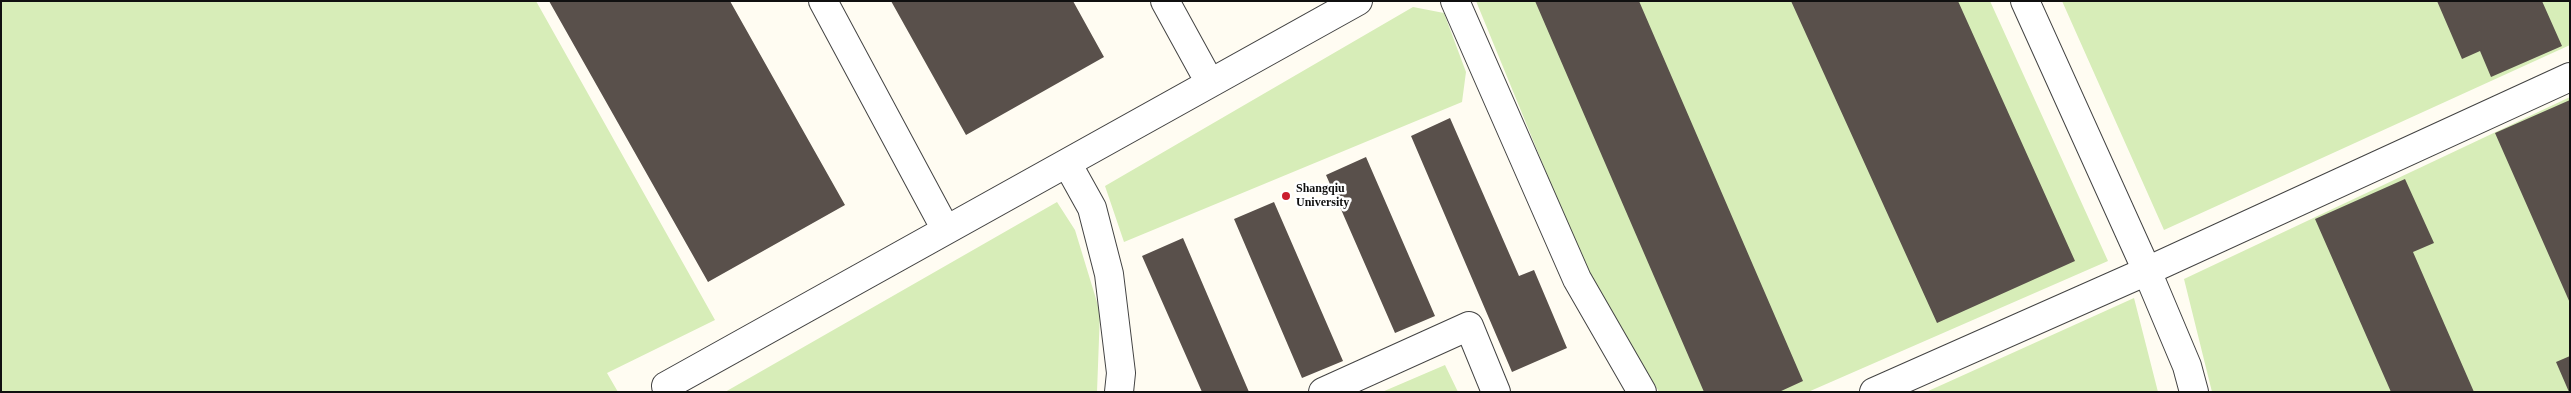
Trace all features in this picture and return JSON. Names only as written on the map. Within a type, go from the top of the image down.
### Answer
[{"type":"lane","points":[[823,1],[946,230]]},
{"type":"lane","points":[[1165,1],[1210,83]]},
{"type":"lane","points":[[670,392],[666,386],[1358,1]]},
{"type":"lane","points":[[1455,1],[1577,279],[1642,392]]},
{"type":"lane","points":[[2026,1],[2147,271],[2187,366],[2194,392]]},
{"type":"lane","points":[[1874,392],[2147,271],[2570,77]]},
{"type":"lane","points":[[1068,163],[1092,208],[1108,274],[1121,373],[1119,392]]},
{"type":"lane","points":[[1323,392],[1469,326],[1496,392]]},
{"type":"green space","points":[[1,1],[536,1],[715,320],[607,373],[618,392],[1,392]]},
{"type":"green space","points":[[1476,1],[1990,1],[2108,261],[1808,392],[1659,392],[1585,267]]},
{"type":"green space","points":[[2062,1],[2570,1],[2570,45],[2164,230]]},
{"type":"green space","points":[[1413,7],[1444,13],[1466,72],[1462,102],[1124,242],[1105,186]]},
{"type":"green space","points":[[2570,97],[2570,392],[2212,392],[2184,279]]},
{"type":"green space","points":[[1057,202],[1075,230],[1100,312],[1097,392],[725,392]]},
{"type":"green space","points":[[2134,298],[2158,392],[1926,392]]},
{"type":"green space","points":[[1445,365],[1458,392],[1382,392]]},
{"type":"building","points":[[549,1],[730,1],[845,205],[708,282]]},
{"type":"building","points":[[891,1],[1073,1],[1104,57],[966,135]]},
{"type":"building","points":[[1535,1],[1639,1],[1803,381],[1779,392],[1704,392]]},
{"type":"building","points":[[1791,1],[1958,1],[2075,261],[1937,323]]},
{"type":"building","points":[[2437,1],[2542,1],[2562,46],[2491,77],[2480,51],[2462,59]]},
{"type":"building","points":[[2570,100],[2570,303],[2495,133]]},
{"type":"building","points":[[1450,118],[1519,276],[1534,270],[1567,348],[1512,372],[1411,136]]},
{"type":"building","points":[[1366,157],[1435,316],[1395,333],[1326,175]]},
{"type":"building","points":[[2405,179],[2434,243],[2413,252],[2474,392],[2391,392],[2315,219]]},
{"type":"building","points":[[1274,202],[1343,361],[1302,378],[1234,219]]},
{"type":"building","points":[[1183,238],[1249,392],[1202,392],[1142,256]]},
{"type":"building","points":[[2570,356],[2570,392],[2569,392],[2556,362]]},
{"type":"place","name":"Shangqiu University","points":[[1286,196]]}]
